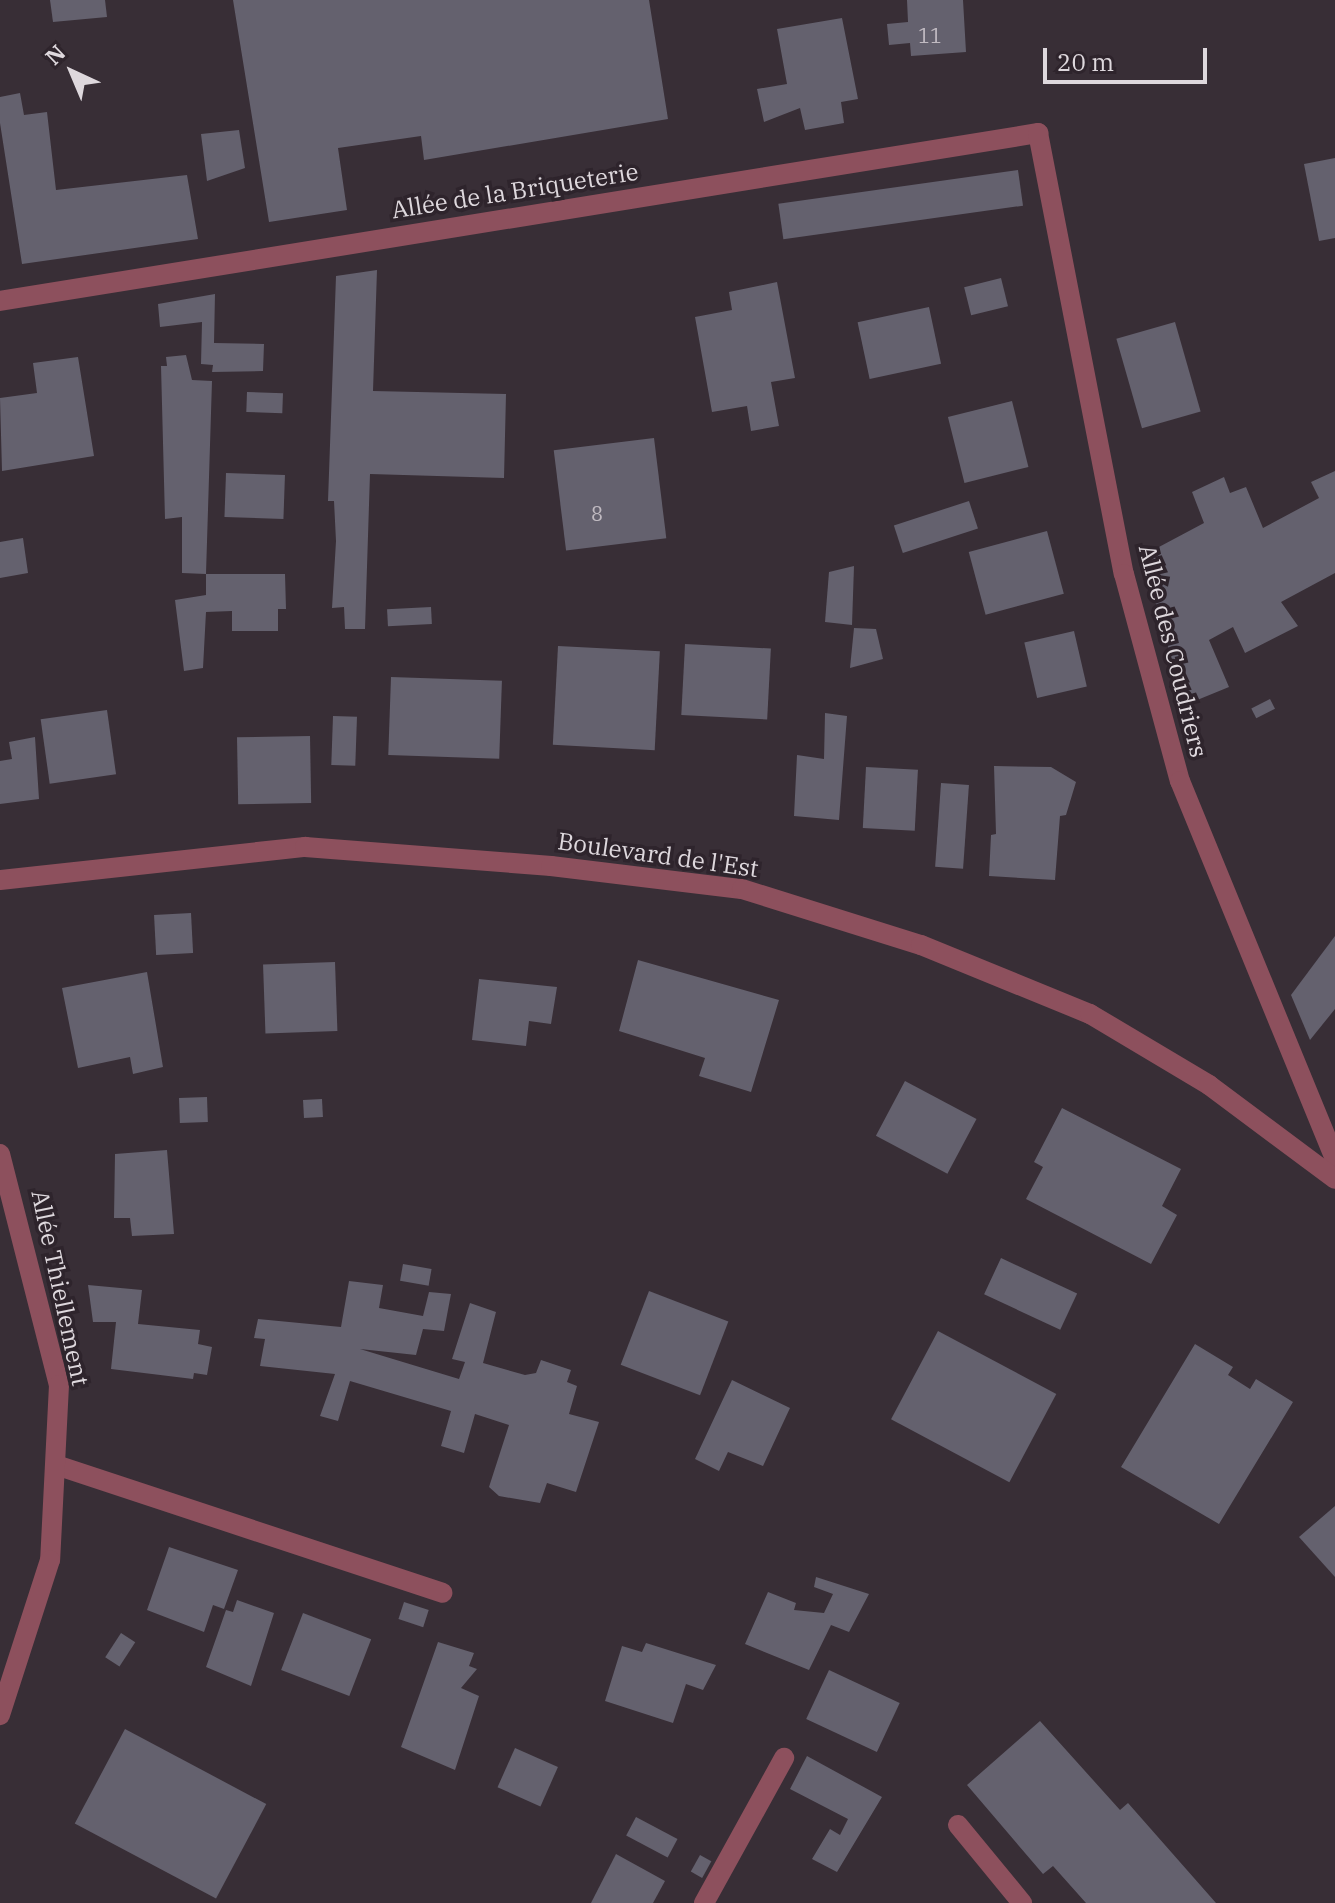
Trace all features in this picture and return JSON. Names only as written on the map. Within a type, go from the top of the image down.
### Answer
[{"type":"street","name":"Allée de la Briqueterie","points":[[0,301],[1038,133]]},
{"type":"street","name":"Allée des Coudriers","points":[[1038,133],[1124,574],[1180,781],[1335,1159]]},
{"type":"street","name":"Boulevard de l'Est","points":[[0,880],[305,847],[551,866],[742,889],[921,945],[1090,1014],[1209,1085],[1335,1179]]},
{"type":"street","name":"Allée Thiellement","points":[[0,1154],[59,1385],[50,1560],[0,1715]]},
{"type":"street","points":[[56,1465],[442,1593]]},
{"type":"street","points":[[704,1903],[784,1758]]},
{"type":"street","points":[[958,1825],[1022,1903]]},
{"type":"building","points":[[50,0],[105,0],[107,17],[53,22]]},
{"type":"building","points":[[233,0],[649,0],[668,119],[424,160],[421,136],[338,148],[347,210],[269,222]]},
{"type":"building","points":[[907,0],[963,0],[966,52],[911,56],[910,43],[889,45],[887,24],[908,22]]},
{"type":"building","points":[[842,18],[858,99],[841,102],[844,123],[805,130],[800,108],[764,122],[757,89],[787,84],[777,29]]},
{"type":"building","points":[[20,93],[24,115],[47,112],[56,190],[187,175],[198,239],[22,264],[0,123],[0,97]]},
{"type":"building","points":[[239,130],[245,168],[207,181],[201,134]]},
{"type":"building","points":[[1335,158],[1335,238],[1319,241],[1304,164]]},
{"type":"building","points":[[1018,170],[1023,206],[783,239],[778,204]]},
{"type":"building","points":[[377,270],[373,391],[506,394],[504,478],[370,474],[365,629],[345,629],[344,607],[332,608],[336,541],[334,501],[328,501],[336,276]]},
{"type":"building","points":[[1001,278],[1008,306],[971,315],[964,287]]},
{"type":"building","points":[[777,282],[795,378],[771,382],[779,426],[751,431],[747,406],[712,412],[695,317],[732,310],[729,292]]},
{"type":"building","points":[[215,294],[214,343],[264,344],[263,371],[212,372],[213,365],[201,364],[202,322],[160,327],[158,304]]},
{"type":"building","points":[[929,307],[941,364],[870,379],[858,322]]},
{"type":"building","points":[[1175,322],[1201,411],[1142,428],[1116,339]]},
{"type":"building","points":[[186,355],[192,380],[212,381],[206,574],[182,573],[182,517],[165,519],[161,366],[167,366],[166,357]]},
{"type":"building","points":[[78,357],[94,456],[2,471],[0,398],[37,393],[33,363]]},
{"type":"building","points":[[247,392],[283,393],[282,413],[246,412]]},
{"type":"building","points":[[1012,401],[1028,467],[964,483],[948,417]]},
{"type":"building","points":[[654,438],[666,538],[566,551],[554,450]]},
{"type":"building","points":[[1335,471],[1335,573],[1281,602],[1298,626],[1245,653],[1233,627],[1209,640],[1229,687],[1185,705],[1142,556],[1204,523],[1192,492],[1224,477],[1230,493],[1246,487],[1263,528],[1319,498],[1311,482]]},
{"type":"building","points":[[226,473],[285,475],[283,519],[224,517]]},
{"type":"building","points":[[969,501],[978,529],[903,553],[894,525]]},
{"type":"building","points":[[1047,531],[1064,594],[986,615],[969,552]]},
{"type":"building","points":[[23,538],[28,573],[0,578],[0,542]]},
{"type":"building","points":[[854,566],[852,625],[825,622],[829,572]]},
{"type":"building","points":[[206,574],[285,574],[286,609],[278,609],[278,631],[232,631],[232,611],[206,612],[203,668],[184,671],[175,600],[206,595]]},
{"type":"building","points":[[431,607],[432,624],[388,626],[387,609]]},
{"type":"building","points":[[854,628],[876,629],[883,659],[850,668]]},
{"type":"building","points":[[1074,631],[1087,687],[1037,698],[1024,642]]},
{"type":"building","points":[[685,644],[771,649],[767,719],[681,715]]},
{"type":"building","points":[[558,646],[660,651],[655,750],[553,745]]},
{"type":"building","points":[[391,677],[502,681],[499,759],[388,755]]},
{"type":"building","points":[[1270,699],[1275,709],[1256,718],[1251,709]]},
{"type":"building","points":[[107,710],[116,774],[50,784],[41,719]]},
{"type":"building","points":[[825,713],[847,716],[839,820],[794,816],[797,755],[824,759]]},
{"type":"building","points":[[333,716],[357,717],[355,766],[331,765]]},
{"type":"building","points":[[310,736],[311,803],[238,804],[237,737]]},
{"type":"building","points":[[35,737],[39,799],[0,804],[0,761],[12,759],[9,742]]},
{"type":"building","points":[[994,766],[1051,767],[1076,782],[1066,815],[1060,816],[1055,880],[989,876],[991,835],[996,834]]},
{"type":"building","points":[[866,767],[918,770],[915,831],[863,828]]},
{"type":"building","points":[[941,783],[969,785],[963,869],[935,867]]},
{"type":"building","points":[[191,913],[193,953],[156,955],[154,915]]},
{"type":"building","points":[[1335,936],[1335,1009],[1310,1040],[1291,995]]},
{"type":"building","points":[[638,960],[779,1000],[751,1092],[699,1076],[705,1058],[619,1031]]},
{"type":"building","points":[[335,962],[337,1031],[265,1033],[263,965]]},
{"type":"building","points":[[147,972],[163,1067],[133,1074],[130,1057],[78,1068],[62,988]]},
{"type":"building","points":[[479,979],[557,987],[551,1024],[529,1021],[526,1046],[472,1040]]},
{"type":"building","points":[[905,1081],[977,1119],[947,1174],[876,1136]]},
{"type":"building","points":[[207,1097],[208,1122],[180,1123],[179,1098]]},
{"type":"building","points":[[322,1099],[323,1117],[304,1118],[303,1100]]},
{"type":"building","points":[[1062,1108],[1181,1169],[1162,1206],[1177,1215],[1151,1264],[1026,1199],[1043,1167],[1034,1162]]},
{"type":"building","points":[[167,1150],[174,1234],[132,1236],[130,1218],[114,1218],[115,1154]]},
{"type":"building","points":[[1001,1258],[1077,1293],[1060,1330],[984,1294]]},
{"type":"building","points":[[403,1264],[432,1269],[429,1286],[400,1281]]},
{"type":"building","points":[[349,1281],[383,1285],[379,1308],[423,1316],[429,1292],[451,1294],[444,1331],[423,1329],[416,1355],[360,1349],[459,1379],[465,1362],[452,1359],[470,1303],[496,1312],[483,1363],[525,1375],[536,1373],[541,1360],[571,1370],[567,1382],[577,1386],[569,1414],[599,1422],[576,1492],[547,1483],[540,1503],[499,1496],[489,1487],[509,1425],[475,1414],[464,1453],[441,1446],[451,1411],[350,1381],[338,1421],[320,1416],[335,1374],[260,1366],[265,1339],[254,1338],[258,1319],[341,1327]]},
{"type":"building","points":[[88,1285],[142,1290],[138,1324],[200,1330],[198,1344],[212,1347],[207,1375],[194,1373],[193,1379],[111,1369],[116,1322],[93,1322]]},
{"type":"building","points":[[649,1291],[728,1321],[700,1395],[621,1365]]},
{"type":"building","points":[[938,1331],[1056,1394],[1009,1482],[891,1419]]},
{"type":"building","points":[[1195,1344],[1233,1367],[1228,1375],[1250,1389],[1256,1379],[1293,1402],[1219,1524],[1121,1467]]},
{"type":"building","points":[[732,1380],[790,1408],[763,1466],[728,1452],[719,1471],[695,1459]]},
{"type":"building","points":[[1335,1506],[1335,1577],[1299,1537]]},
{"type":"building","points":[[169,1547],[238,1570],[224,1609],[213,1605],[204,1632],[147,1610]]},
{"type":"building","points":[[816,1577],[869,1594],[849,1632],[831,1625],[809,1670],[745,1644],[768,1592],[796,1603],[794,1610],[824,1613],[833,1594],[814,1587]]},
{"type":"building","points":[[237,1600],[274,1613],[251,1686],[206,1667],[226,1610],[233,1612]]},
{"type":"building","points":[[404,1602],[429,1610],[423,1627],[398,1619]]},
{"type":"building","points":[[303,1613],[371,1639],[349,1696],[281,1670]]},
{"type":"building","points":[[121,1633],[135,1642],[119,1667],[105,1657]]},
{"type":"building","points":[[438,1642],[474,1653],[469,1666],[477,1669],[461,1688],[479,1696],[455,1770],[401,1747]]},
{"type":"building","points":[[646,1643],[716,1665],[703,1690],[686,1684],[673,1723],[605,1701],[622,1646],[642,1652]]},
{"type":"building","points":[[829,1670],[900,1703],[877,1752],[806,1719]]},
{"type":"building","points":[[1040,1721],[1120,1810],[1128,1803],[1216,1903],[1086,1903],[1053,1866],[1043,1874],[967,1785]]},
{"type":"building","points":[[125,1729],[266,1804],[216,1899],[75,1823]]},
{"type":"building","points":[[515,1748],[558,1767],[540,1806],[498,1787]]},
{"type":"building","points":[[807,1756],[882,1797],[837,1872],[812,1859],[830,1829],[840,1835],[848,1819],[790,1789]]},
{"type":"building","points":[[636,1817],[677,1839],[668,1858],[626,1836]]},
{"type":"building","points":[[616,1854],[665,1881],[653,1903],[591,1903]]},
{"type":"building","points":[[700,1855],[711,1861],[702,1878],[691,1872]]}]
